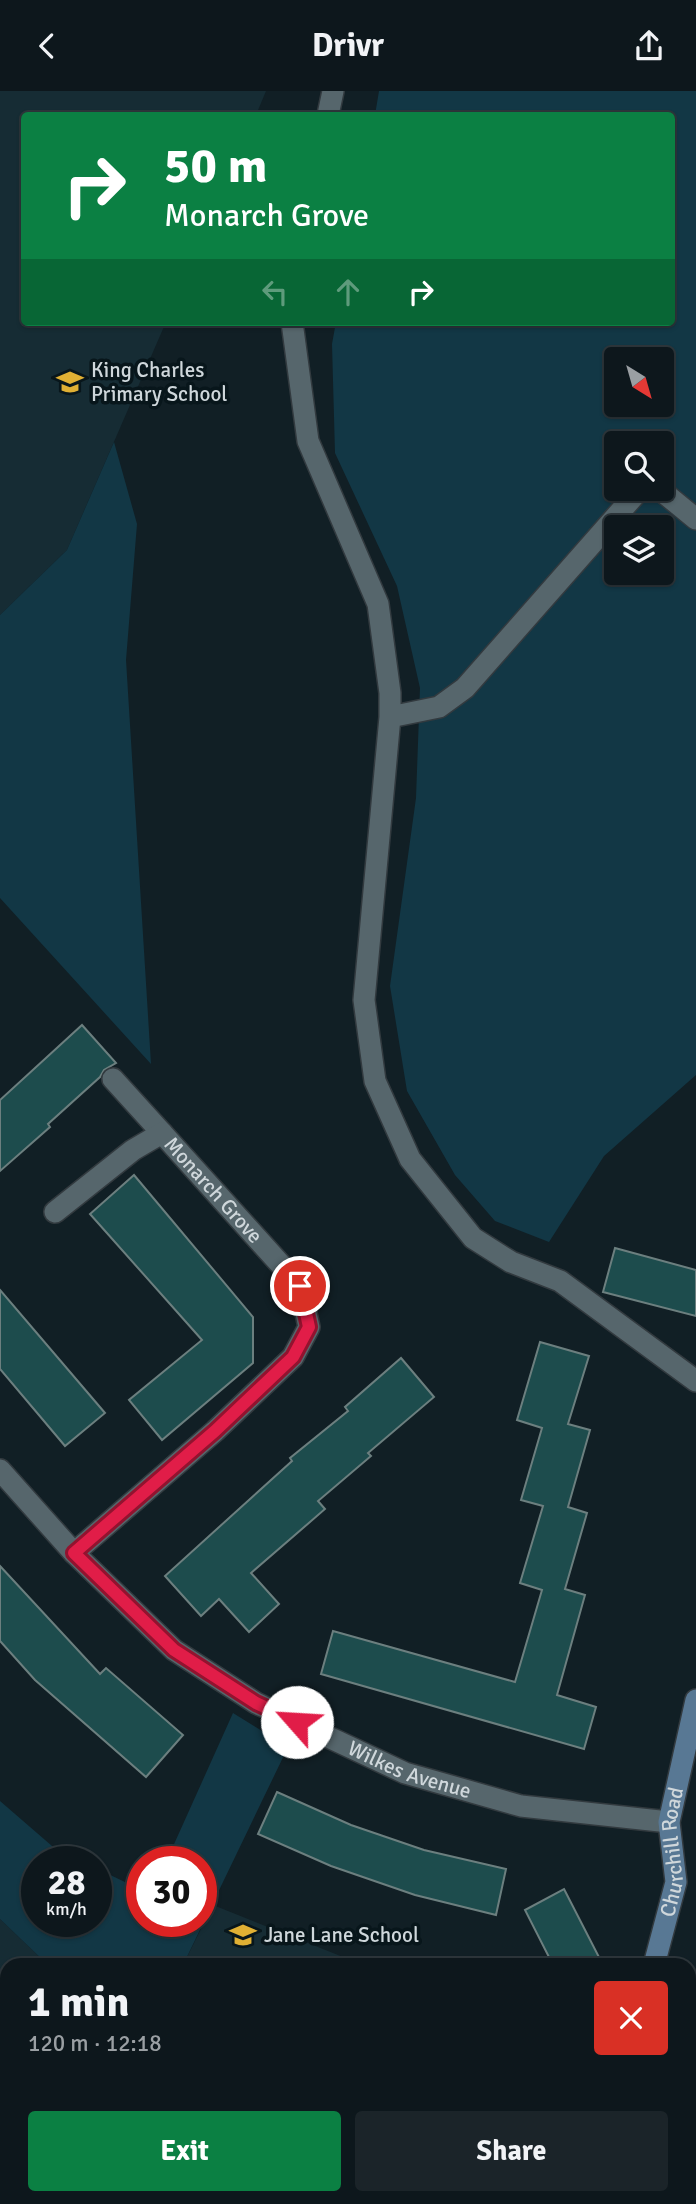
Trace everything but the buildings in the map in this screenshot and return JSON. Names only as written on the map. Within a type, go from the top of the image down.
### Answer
[{"type":"street","points":[[329,112],[333,91]]},
{"type":"street","points":[[293,326],[308,441],[378,604],[390,693],[364,1000],[375,1081],[410,1159],[473,1237],[511,1262],[560,1281],[696,1381]]},
{"type":"street","points":[[390,717],[439,707],[465,688],[629,501]]},
{"type":"street","points":[[674,501],[696,519]]},
{"type":"street","name":"Monarch Grove","points":[[74,1553],[215,1431],[293,1357],[309,1327],[300,1286],[113,1079]]},
{"type":"street","name":"Monarch Grove","points":[[55,1212],[133,1150],[162,1133]]},
{"type":"street","name":"Wilkes Avenue","points":[[0,1470],[74,1553],[174,1650],[256,1703],[405,1773],[520,1806],[669,1822]]},
{"type":"street","name":"Churchill Road","points":[[656,1958],[676,1882],[669,1822],[696,1700]]},
{"type":"shaded area","name":"King Charles Primary School","points":[[0,91],[266,91],[257,112],[21,112],[21,326],[164,326],[67,550],[0,615]]},
{"type":"shaded area","points":[[379,91],[696,91],[696,1075],[604,1156],[549,1242],[495,1221],[455,1175],[407,1091],[390,986],[416,798],[420,688],[397,586],[335,453],[332,344],[335,326],[675,326],[675,112],[376,112]]},
{"type":"shaded area","points":[[114,442],[137,524],[126,660],[151,1064],[0,898],[0,615],[67,550]]},
{"type":"shaded area","points":[[233,1713],[288,1747],[217,1894],[217,1846],[173,1846]]},
{"type":"shaded area","points":[[0,1801],[52,1846],[21,1846],[21,1937],[112,1937],[112,1876],[126,1883],[126,1937],[196,1937],[186,1958],[41,1958],[0,1919]]},
{"type":"shaded area","name":"Jane Lane School","points":[[217,1907],[346,1958],[186,1958],[197,1937],[217,1937]]},
{"type":"shaded area","points":[[0,1919],[41,1958],[0,1958]]},
{"type":"place","name":"King Charles Primary School","points":[[70,382]]},
{"type":"place","name":"Jane Lane School","points":[[243,1935]]},
{"type":"route","points":[[297,1722],[256,1703],[174,1650],[74,1553],[215,1431],[293,1357],[309,1327],[300,1286]]}]
